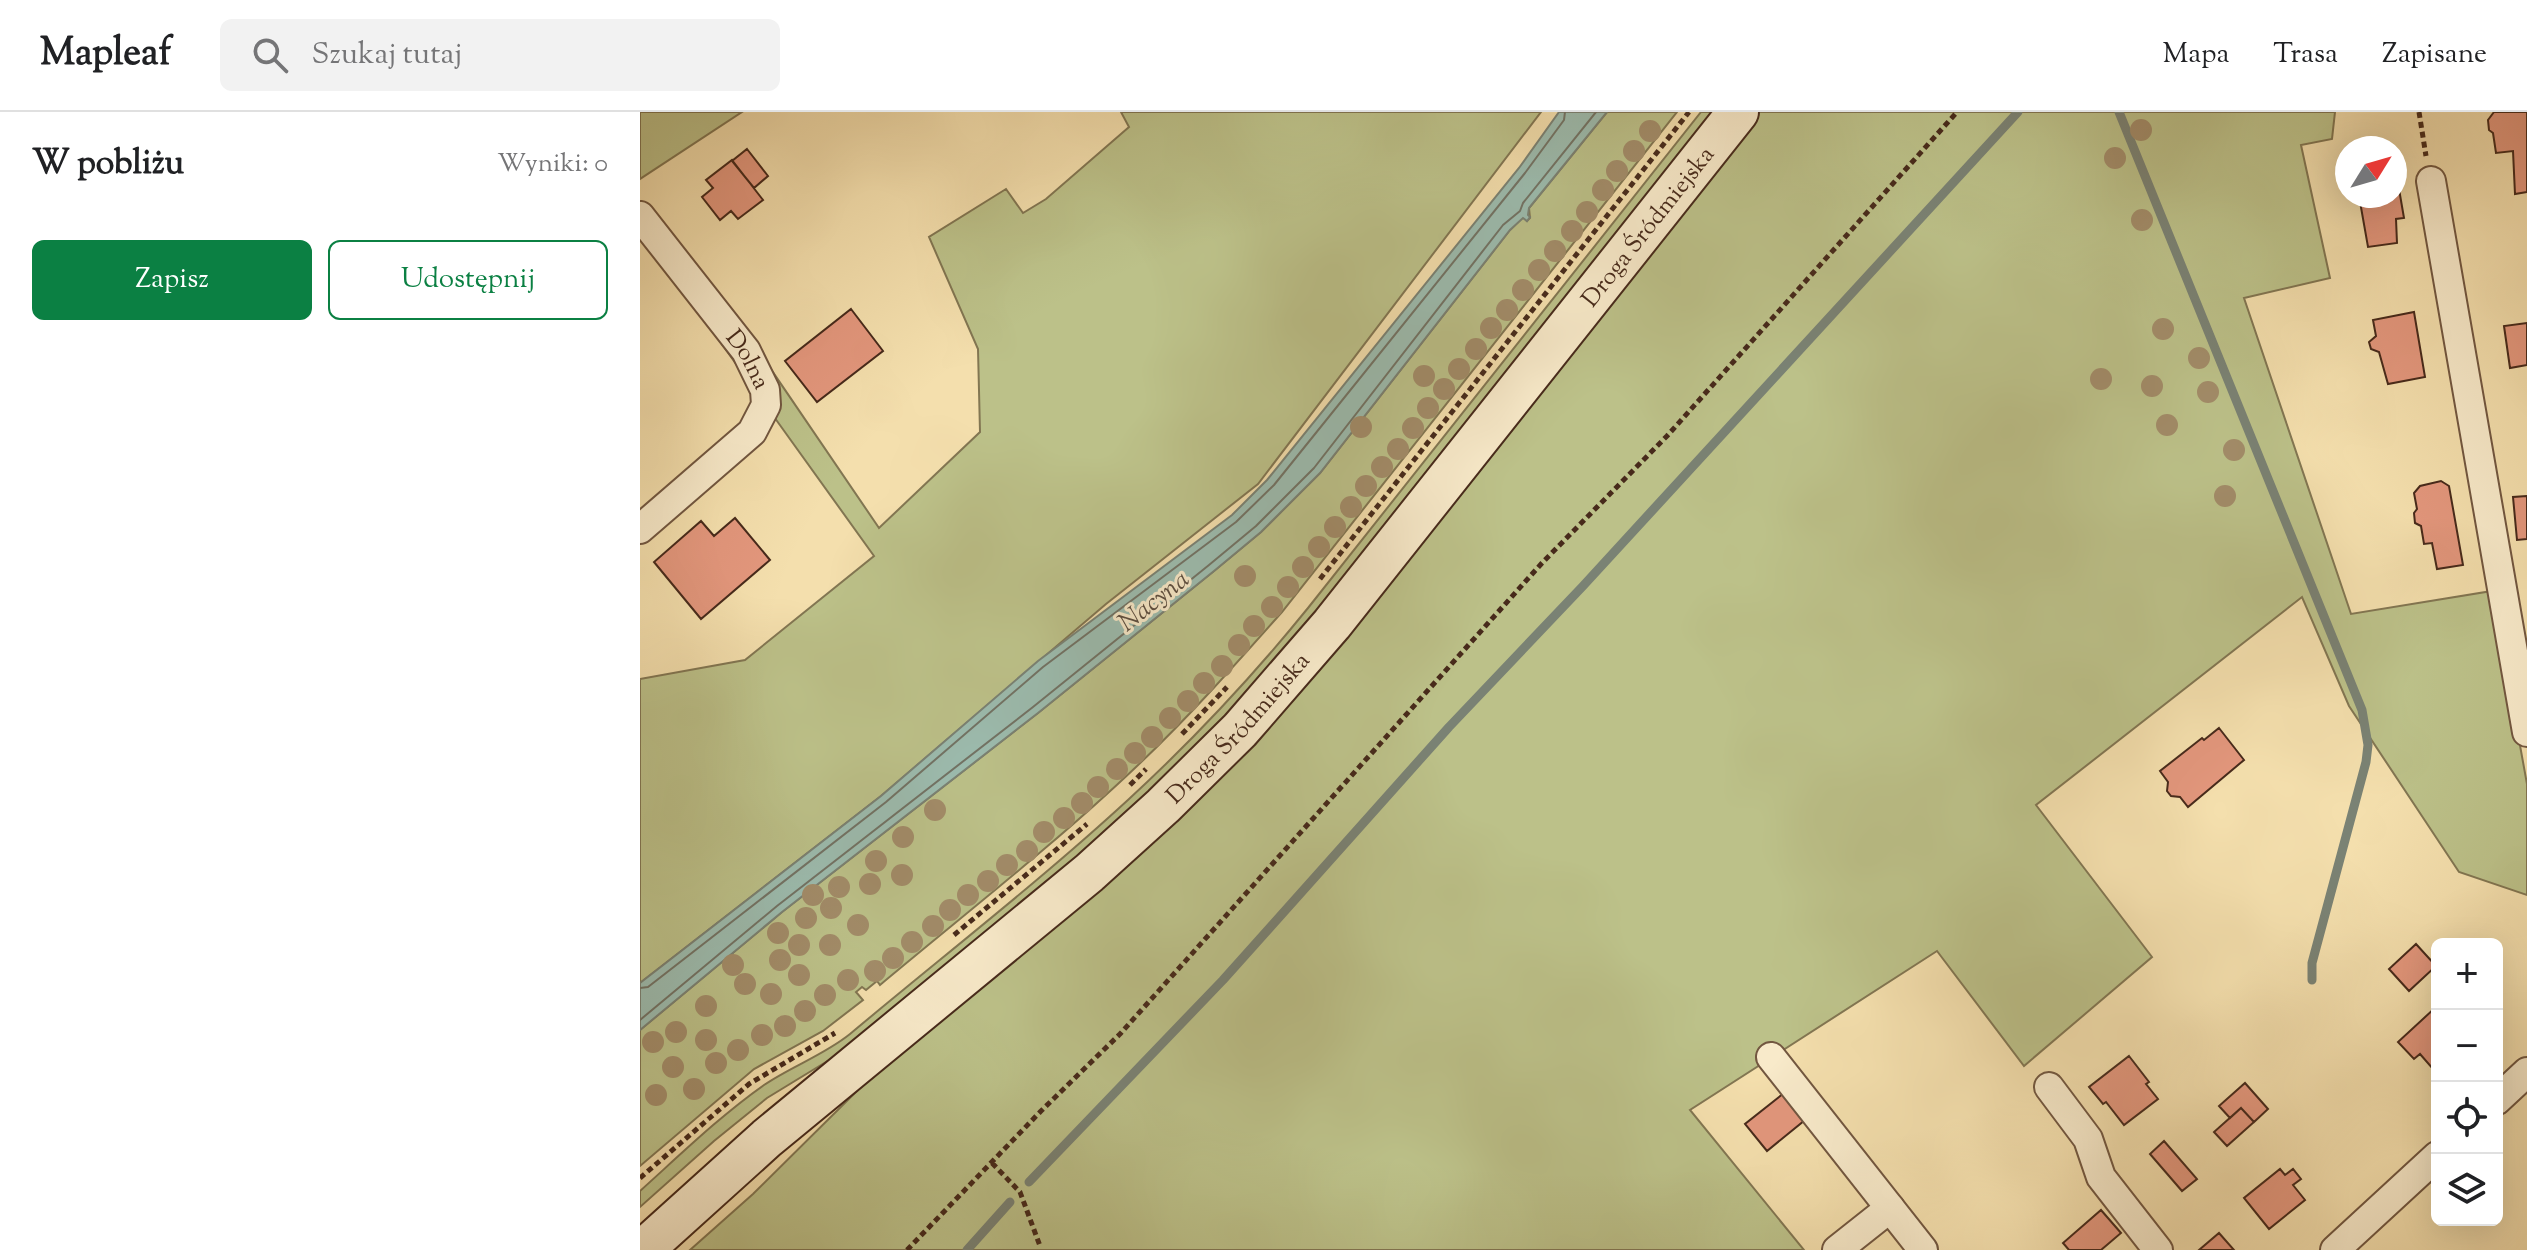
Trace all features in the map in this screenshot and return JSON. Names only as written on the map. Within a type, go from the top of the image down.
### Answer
[{"type":"main road","name":"Droga Śródmiejska","points":[[643,1250],[767,1138],[1089,873],[1240,730],[1342,612],[1738,112]]},
{"type":"street","points":[[2431,181],[2527,732]]},
{"type":"street","name":"Dolna","points":[[640,216],[746,351],[765,390],[766,405],[752,432],[640,529]]},
{"type":"street","points":[[1771,1057],[1923,1250]]},
{"type":"street","points":[[2503,1094],[2527,1072]]},
{"type":"street","points":[[2049,1087],[2088,1139],[2101,1177],[2158,1250]]},
{"type":"street","points":[[2335,1250],[2431,1162]]},
{"type":"street","points":[[1837,1250],[1890,1208]]},
{"type":"path","points":[[1313,587],[1689,112]]},
{"type":"path","points":[[907,1250],[1120,1034],[1542,563],[1667,436],[1957,112]]},
{"type":"path","points":[[2419,112],[2431,181]]},
{"type":"path","points":[[1180,736],[1234,680]]},
{"type":"path","points":[[1126,789],[1148,768]]},
{"type":"path","points":[[944,943],[1095,817]]},
{"type":"path","points":[[640,1178],[749,1084],[840,1030]]},
{"type":"path","points":[[992,1163],[1020,1192],[1040,1249]]},
{"type":"green space","points":[[640,112],[742,112],[640,179]]},
{"type":"green space","points":[[1121,112],[1541,112],[1258,484],[1106,604],[881,796],[640,983],[640,679],[745,660],[874,556],[698,311],[749,337],[879,528],[980,432],[978,349],[929,237],[1006,189],[1023,213],[1046,199],[1129,127]]},
{"type":"green space","points":[[1607,112],[1677,112],[1282,612],[1229,671],[1136,767],[1042,851],[880,985],[877,981],[866,990],[862,987],[856,992],[863,1000],[823,1031],[754,1069],[640,1166],[640,1030],[782,912],[1038,713],[1261,532],[1320,473],[1510,230],[1523,217],[1527,221],[1530,218],[1529,208]]},
{"type":"green space","points":[[1701,112],[1715,112],[1317,614],[1189,757],[1095,844],[839,1054],[767,1098],[640,1207],[640,1191],[716,1123],[764,1085],[850,1034],[1061,859],[1199,731],[1308,608]]},
{"type":"green space","points":[[1758,112],[2335,112],[2332,139],[2301,145],[2330,278],[2244,298],[2351,614],[2492,591],[2527,784],[2527,895],[2459,872],[2349,706],[2302,597],[2036,805],[2152,957],[2024,1066],[1937,951],[1690,1110],[1804,1250],[690,1250],[753,1194],[865,1083],[1362,614]]},
{"type":"water","name":"Nacyna","points":[[1559,112],[1607,112],[1529,208],[1527,221],[1523,218],[1510,230],[1320,473],[1261,532],[1038,713],[782,912],[640,1030],[640,983],[881,796],[1038,661],[1232,515],[1267,480],[1519,168]]},
{"type":"building","points":[[2494,112],[2527,112],[2527,192],[2515,194],[2513,151],[2496,153],[2488,120]]},
{"type":"building","points":[[747,149],[768,176],[754,188],[732,161]]},
{"type":"building","points":[[732,160],[763,200],[738,219],[731,211],[720,220],[702,197],[713,188],[706,180]]},
{"type":"building","points":[[2361,208],[2402,208],[2404,218],[2396,219],[2397,243],[2368,247]]},
{"type":"building","points":[[851,309],[883,351],[817,402],[785,361]]},
{"type":"building","points":[[2414,312],[2425,377],[2388,384],[2379,352],[2371,349],[2369,342],[2376,336],[2373,320]]},
{"type":"building","points":[[2527,323],[2527,365],[2510,368],[2504,326]]},
{"type":"building","points":[[2441,481],[2449,486],[2463,565],[2437,569],[2432,543],[2424,544],[2421,526],[2415,523],[2414,513],[2417,509],[2414,493],[2420,486]]},
{"type":"building","points":[[2527,496],[2527,539],[2517,540],[2513,497]]},
{"type":"building","points":[[735,518],[770,560],[701,619],[654,562],[701,521],[714,536]]},
{"type":"building","points":[[2219,728],[2244,760],[2188,807],[2180,797],[2171,796],[2167,791],[2168,782],[2160,771]]},
{"type":"building","points":[[2416,944],[2431,960],[2431,971],[2409,991],[2389,969]]},
{"type":"building","points":[[2431,1012],[2431,1067],[2420,1054],[2414,1059],[2398,1042]]},
{"type":"building","points":[[2129,1056],[2158,1099],[2124,1125],[2089,1087]]},
{"type":"building","points":[[2245,1083],[2268,1109],[2254,1122],[2241,1108],[2230,1118],[2219,1106]]},
{"type":"building","points":[[1784,1093],[1805,1120],[1767,1151],[1745,1124]]},
{"type":"building","points":[[2241,1108],[2254,1122],[2227,1146],[2214,1132]]},
{"type":"building","points":[[2164,1141],[2197,1179],[2182,1191],[2150,1154]]},
{"type":"building","points":[[2280,1169],[2285,1175],[2293,1169],[2301,1179],[2293,1185],[2305,1200],[2269,1229],[2244,1198]]},
{"type":"building","points":[[2101,1210],[2121,1233],[2101,1250],[2069,1250],[2063,1243]]},
{"type":"building","points":[[2219,1233],[2234,1250],[2199,1250]]},
{"type":"waterway","points":[[1029,1182],[1223,980],[1449,727],[1583,586],[2018,112]]},
{"type":"waterway","points":[[2119,112],[2362,710],[2368,745],[2366,762],[2312,963],[2312,980]]},
{"type":"waterway","points":[[967,1250],[1010,1202]]}]
